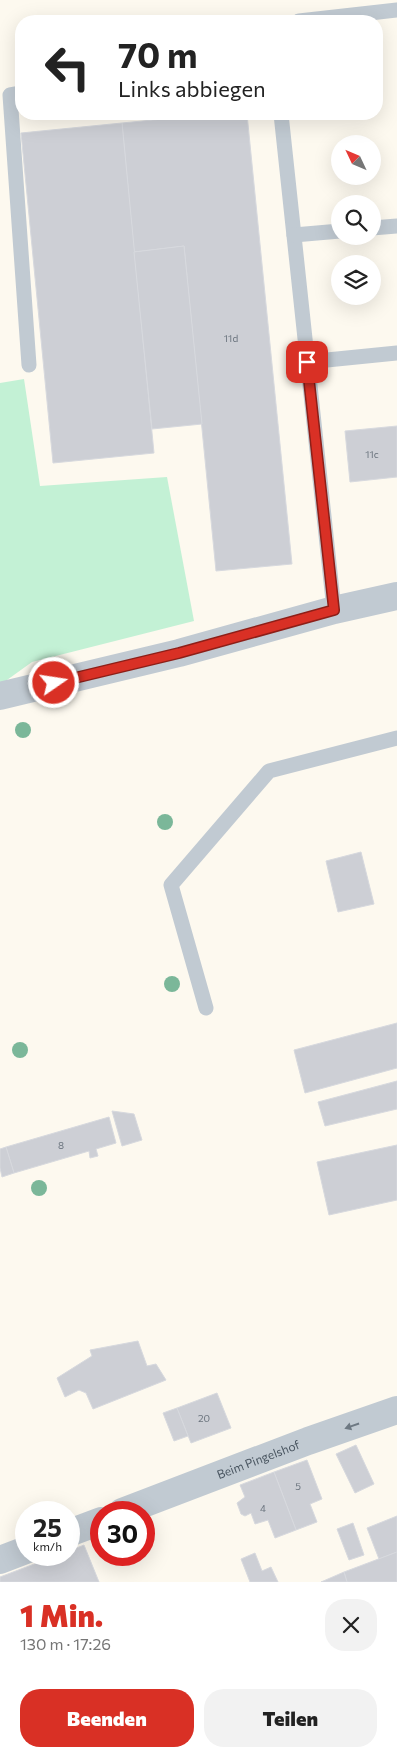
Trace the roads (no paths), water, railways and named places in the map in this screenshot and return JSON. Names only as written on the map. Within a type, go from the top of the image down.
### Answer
[{"type":"street","points":[[0,696],[179,653],[334,610],[397,596]]},
{"type":"street","name":"Beim Pingelshof","points":[[151,1501],[308,1441],[397,1410]]},
{"type":"street","points":[[0,1560],[15,1554]]},
{"type":"lane","points":[[352,15],[397,10]]},
{"type":"lane","points":[[15,94],[10,95],[29,365]]},
{"type":"lane","points":[[282,120],[334,610]]},
{"type":"lane","points":[[381,227],[397,226]]},
{"type":"lane","points":[[294,235],[331,232]]},
{"type":"lane","points":[[307,362],[397,353]]},
{"type":"lane","points":[[206,1008],[171,885],[269,771],[397,738]]}]
